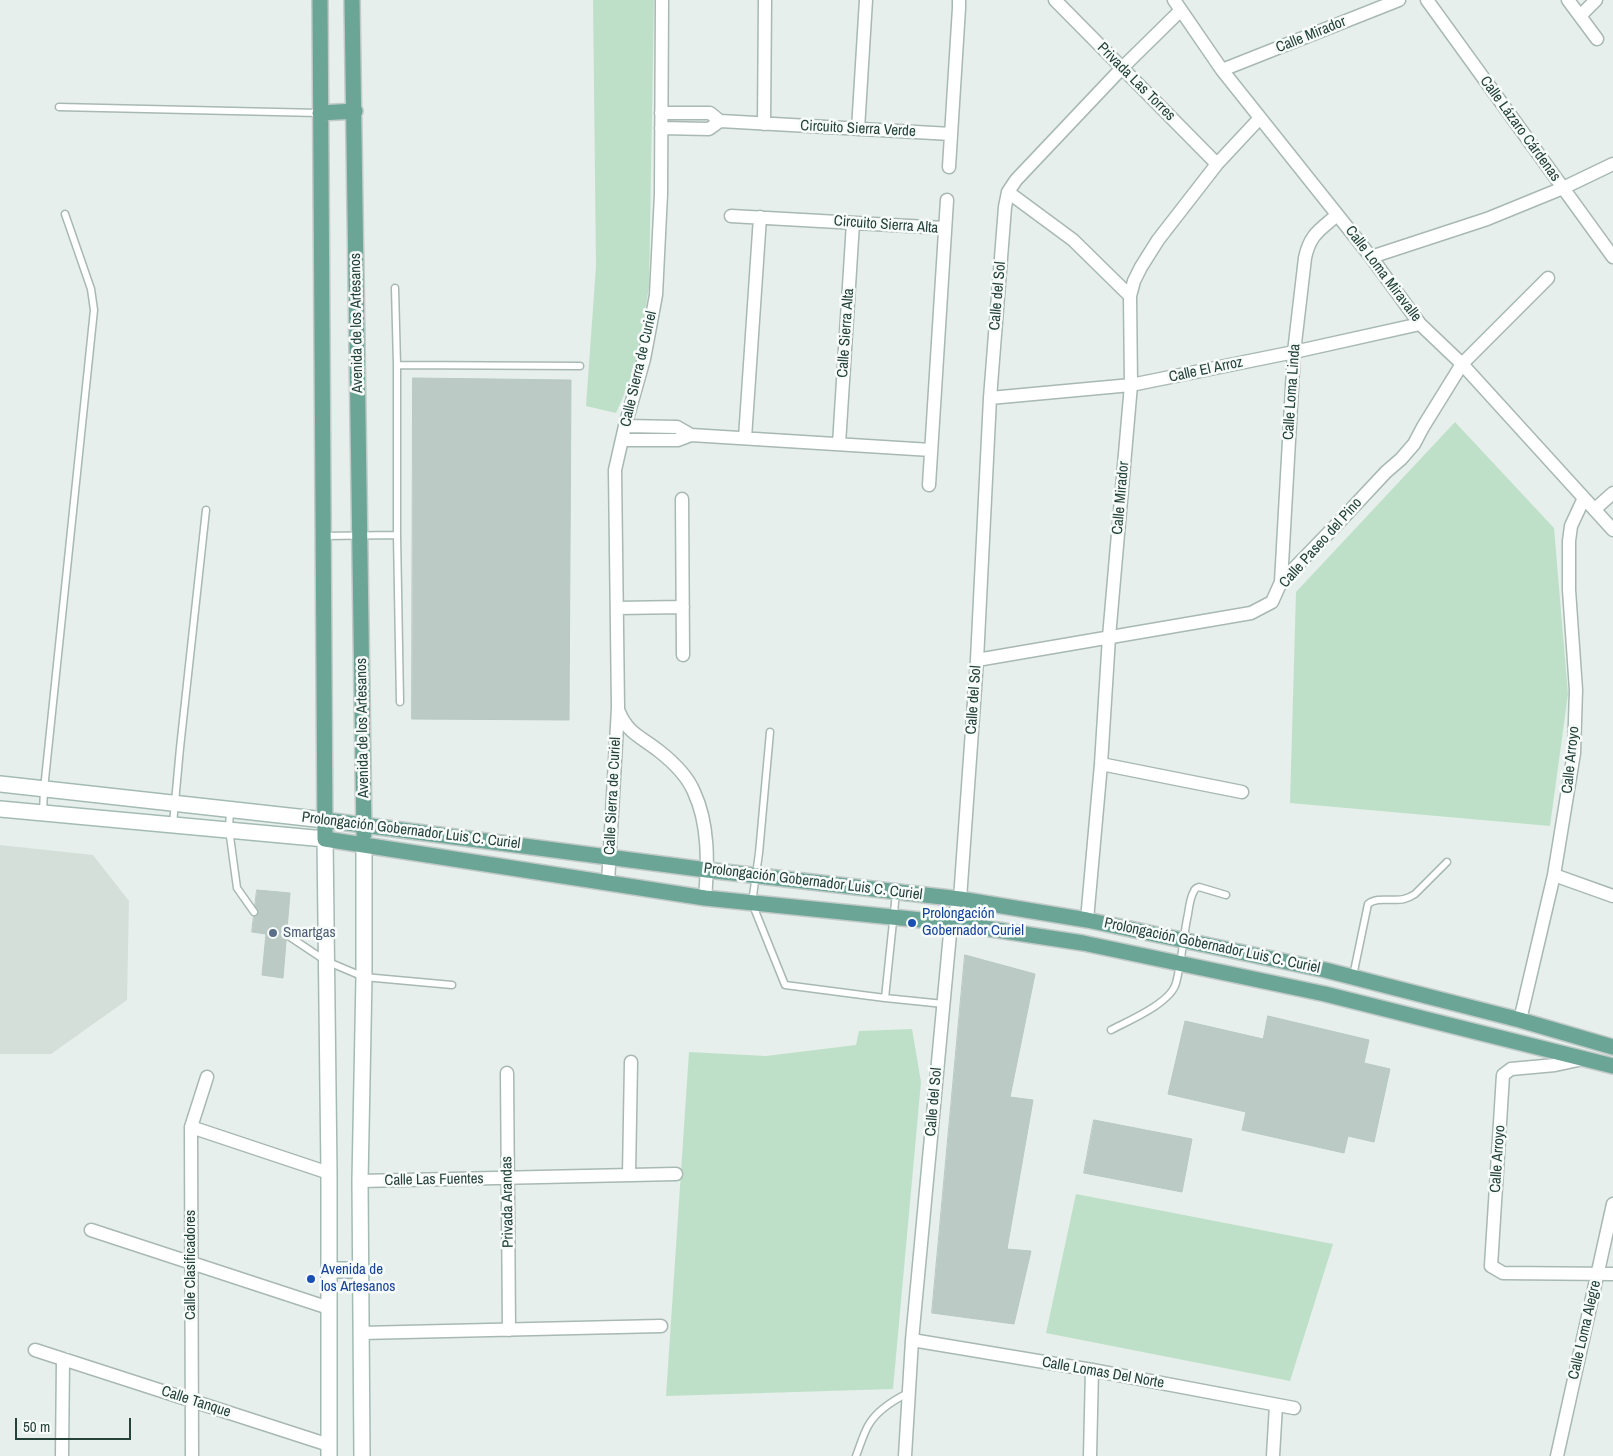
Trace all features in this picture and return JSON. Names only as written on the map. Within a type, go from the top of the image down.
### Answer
[{"type":"main road","points":[[320,0],[325,838]]},
{"type":"main road","name":"Avenida de los Artesanos","points":[[352,0],[364,845]]},
{"type":"main road","points":[[320,113],[354,111]]},
{"type":"main road","name":"Prolongación Gobernador Luis C. Curiel","points":[[325,820],[707,870],[960,899],[1087,920],[1353,977],[1520,1020],[1613,1047]]},
{"type":"main road","name":"Prolongación Gobernador Luis C. Curiel","points":[[325,838],[705,898],[951,923],[1083,943],[1325,994],[1613,1066]]},
{"type":"street","name":"Calle Sierra de Curiel","points":[[608,883],[618,708],[615,470],[644,359],[656,295],[661,194],[662,0]]},
{"type":"street","points":[[764,124],[765,0]]},
{"type":"street","points":[[858,129],[866,0]]},
{"type":"street","points":[[950,167],[958,0]]},
{"type":"street","name":"Privada Las Torres","points":[[1055,0],[1217,164]]},
{"type":"street","name":"Calle Mirador","points":[[1222,70],[1399,0]]},
{"type":"street","name":"Calle Lázaro Cárdenas","points":[[1427,0],[1613,258]]},
{"type":"street","points":[[1568,0],[1597,39]]},
{"type":"street","points":[[1580,16],[1596,0]]},
{"type":"street","name":"Calle Loma Miravalle","points":[[1178,5],[1222,70],[1371,257],[1420,324],[1462,364],[1613,530]]},
{"type":"street","name":"Calle del Sol","points":[[905,1456],[912,1340],[951,923],[960,899],[977,660],[990,398],[1005,207],[1008,192],[1016,180],[1122,68],[1178,5]]},
{"type":"street","name":"Circuito Sierra Verde","points":[[661,113],[710,113],[720,121],[951,134]]},
{"type":"street","name":"Calle Mirador","points":[[1087,920],[1131,385],[1130,296],[1141,267],[1158,240],[1217,164],[1259,118]]},
{"type":"street","name":"Circuito Sierra Verde","points":[[661,128],[709,129],[720,121]]},
{"type":"street","points":[[1371,257],[1487,219],[1563,188],[1613,164]]},
{"type":"street","points":[[1008,192],[1074,240],[1130,296]]},
{"type":"street","points":[[945,228],[947,200]]},
{"type":"street","name":"Calle Loma Linda","points":[[1281,582],[1294,352],[1305,258],[1308,245],[1315,233],[1338,215]]},
{"type":"street","name":"Circuito Sierra Alta","points":[[732,216],[945,228],[929,485]]},
{"type":"street","points":[[745,438],[760,218]]},
{"type":"street","name":"Calle Sierra Alta","points":[[839,444],[853,222]]},
{"type":"street","name":"Calle Paseo del Pino","points":[[977,660],[1251,613],[1272,602],[1281,582],[1414,444],[1462,364],[1548,278]]},
{"type":"street","name":"Calle El Arroz","points":[[990,398],[1131,385],[1420,324]]},
{"type":"street","points":[[625,426],[677,427],[690,435]]},
{"type":"street","points":[[622,440],[678,440],[690,435],[931,450]]},
{"type":"street","points":[[1595,509],[1613,493]]},
{"type":"street","name":"Calle Arroyo","points":[[1520,1020],[1554,875],[1574,753],[1576,690],[1569,590],[1570,541],[1571,526],[1584,498]]},
{"type":"street","points":[[682,499],[683,655]]},
{"type":"street","points":[[617,608],[683,607]]},
{"type":"street","name":"Calle Sierra de Curiel","points":[[618,708],[627,728],[669,759],[682,773],[694,791],[704,830],[707,870],[705,898]]},
{"type":"street","points":[[1101,764],[1242,792]]},
{"type":"street","name":"Prolongación Gobernador Luis C. Curiel","points":[[0,784],[325,820]]},
{"type":"street","name":"Prolongación Gobernador Luis C. Curiel","points":[[0,809],[325,838]]},
{"type":"street","points":[[325,838],[329,1173],[329,1450]]},
{"type":"street","name":"Avenida de los Artesanos","points":[[362,1456],[360,1181],[364,977],[364,845]]},
{"type":"street","points":[[1554,875],[1613,896]]},
{"type":"street","name":"Calle Arroyo","points":[[1584,1059],[1555,1066],[1511,1069],[1503,1075],[1491,1266],[1503,1273],[1597,1274]]},
{"type":"street","points":[[629,1175],[631,1062]]},
{"type":"street","name":"Privada Arandas","points":[[507,1073],[509,1330]]},
{"type":"street","name":"Calle Clasificadores","points":[[192,1456],[191,1127],[207,1077]]},
{"type":"street","points":[[191,1127],[329,1173]]},
{"type":"street","name":"Calle Las Fuentes","points":[[360,1181],[676,1174]]},
{"type":"street","name":"Calle Loma Alegre","points":[[1557,1456],[1613,1204]]},
{"type":"street","points":[[91,1230],[329,1308]]},
{"type":"street","points":[[329,1270],[361,1270]]},
{"type":"street","points":[[1597,1274],[1613,1274]]},
{"type":"street","points":[[361,1333],[661,1326]]},
{"type":"street","name":"Calle Lomas Del Norte","points":[[912,1340],[1092,1370],[1294,1408]]},
{"type":"street","name":"Calle Tanque","points":[[36,1350],[192,1400],[329,1450]]},
{"type":"street","points":[[62,1456],[63,1358]]},
{"type":"street","points":[[1090,1456],[1092,1370]]},
{"type":"street","points":[[1273,1456],[1276,1405]]},
{"type":"lane","points":[[59,107],[320,113]]},
{"type":"lane","points":[[43,813],[94,310],[91,289],[65,214]]},
{"type":"lane","points":[[395,288],[400,702]]},
{"type":"lane","points":[[397,365],[580,366]]},
{"type":"lane","points":[[173,824],[206,510]]},
{"type":"lane","points":[[324,536],[397,535]]},
{"type":"lane","points":[[770,732],[759,853],[752,903],[785,985],[944,1004]]},
{"type":"lane","points":[[230,809],[229,830],[237,888],[254,912]]},
{"type":"lane","points":[[1353,977],[1368,904],[1374,900],[1403,900],[1410,897],[1447,862]]},
{"type":"lane","points":[[1111,1030],[1169,996],[1176,985],[1182,940],[1196,888],[1200,887],[1226,895]]},
{"type":"lane","points":[[884,998],[897,892]]},
{"type":"lane","points":[[286,935],[326,961],[364,977],[452,985]]},
{"type":"lane","points":[[856,1456],[868,1425],[895,1399],[908,1393]]},
{"type":"shaded area","points":[[0,845],[93,855],[129,901],[127,1000],[51,1054],[0,1054]]},
{"type":"green space","points":[[593,0],[654,0],[649,287],[635,370],[616,413],[586,406],[596,266]]},
{"type":"green space","points":[[1455,422],[1554,528],[1568,694],[1550,826],[1290,803],[1296,592]]},
{"type":"green space","points":[[912,1029],[921,1082],[893,1389],[666,1396],[689,1052],[766,1056],[856,1045],[859,1031]]},
{"type":"green space","points":[[1076,1194],[1333,1244],[1290,1381],[1046,1333]]},
{"type":"building","points":[[413,378],[571,380],[569,720],[412,719]]},
{"type":"building","name":"Smartgas","points":[[257,890],[290,893],[283,978],[262,975],[266,934],[252,932]]},
{"type":"building","points":[[965,955],[1035,974],[1010,1097],[1033,1100],[1007,1249],[1031,1251],[1014,1324],[932,1313]]},
{"type":"building","points":[[1268,1016],[1369,1040],[1364,1063],[1390,1069],[1374,1142],[1348,1136],[1344,1153],[1242,1130],[1246,1112],[1168,1094],[1185,1021],[1263,1039]]},
{"type":"building","points":[[1094,1120],[1192,1139],[1182,1192],[1084,1173]]},
{"type":"place","name":"Prolongación Gobernador Curiel","points":[[912,923]]},
{"type":"place","name":"Smartgas","points":[[273,933]]},
{"type":"place","name":"Avenida de los Artesanos","points":[[311,1279]]}]
